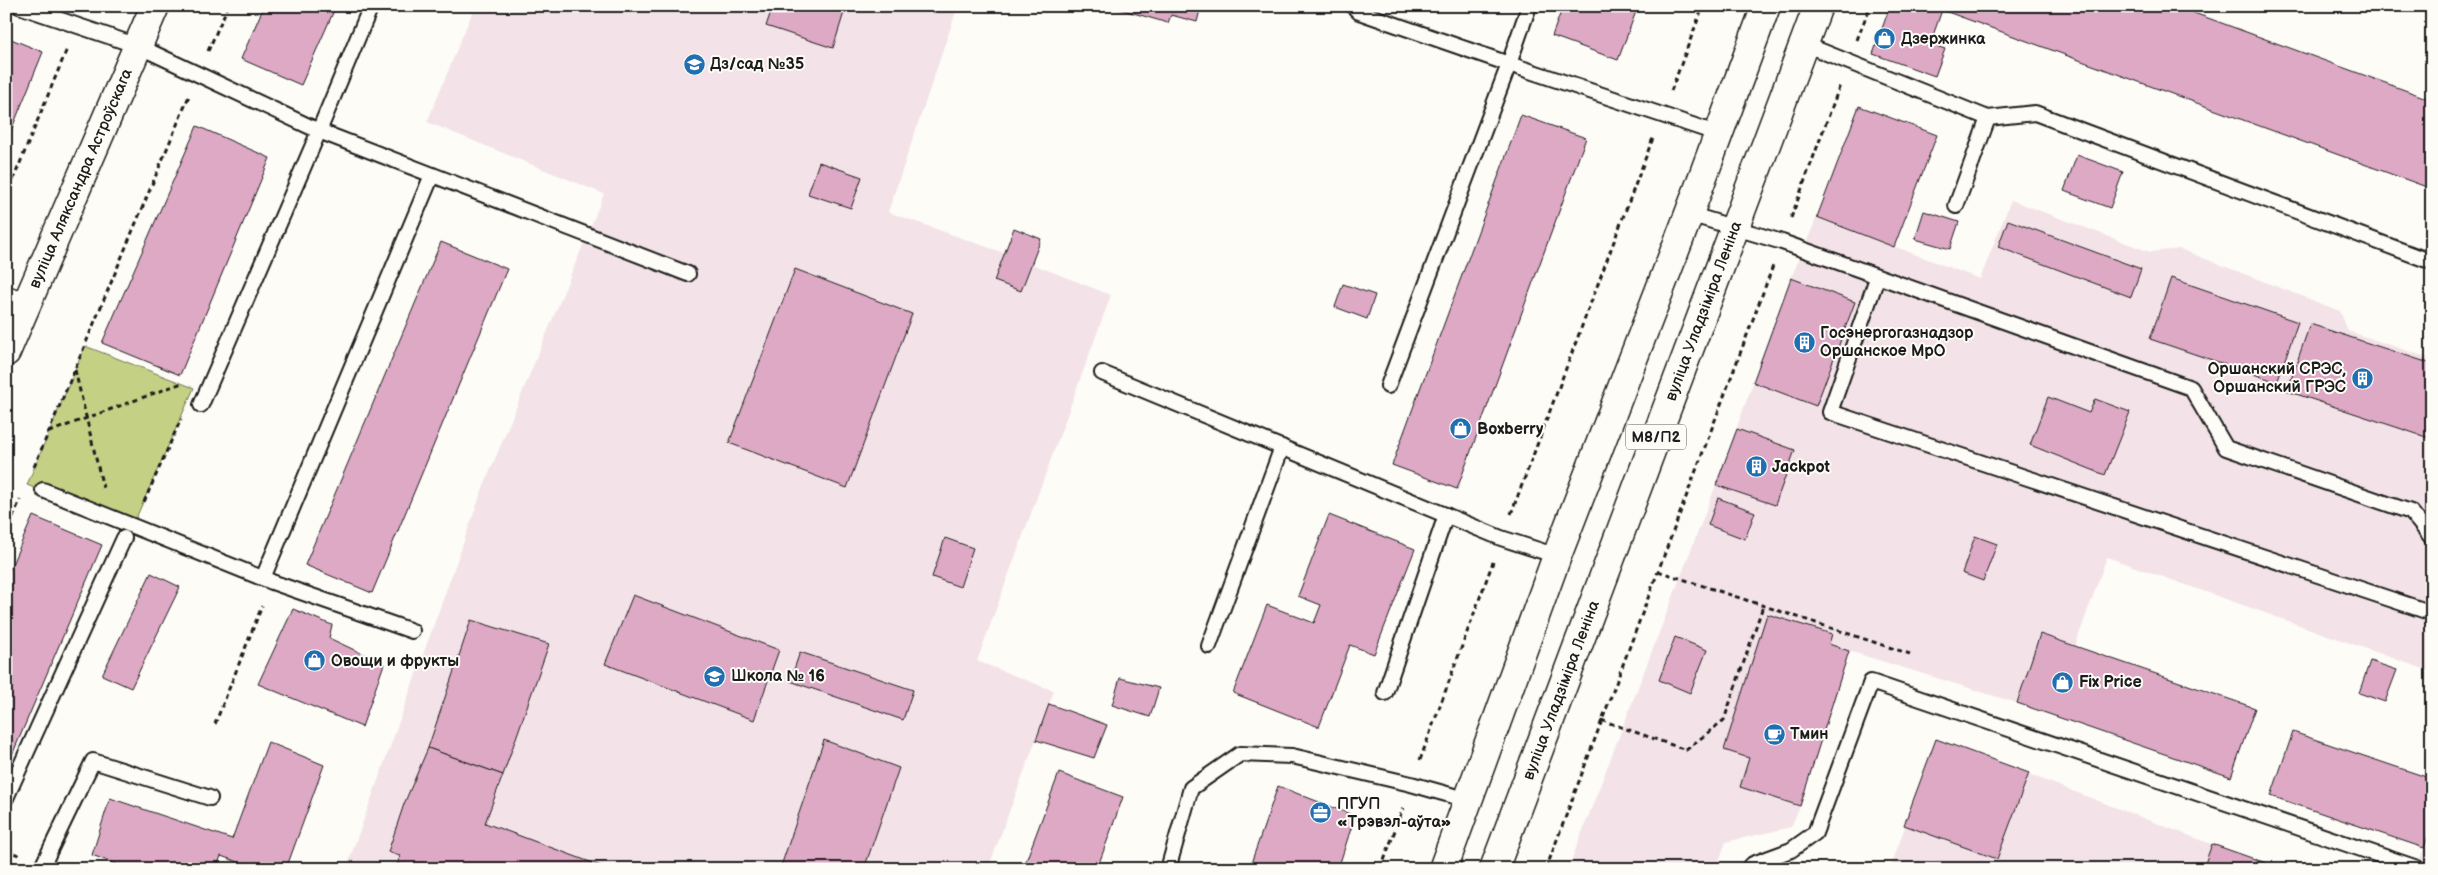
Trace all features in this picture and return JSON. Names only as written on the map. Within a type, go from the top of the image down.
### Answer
[{"type":"main road","name":"вуліца Аляксандра Астроўскага","points":[[6,352],[17,298],[138,46],[155,6]]},
{"type":"main road","name":"М8/П2","points":[[1443,869],[1557,556],[1689,214],[1766,6]]},
{"type":"main road","name":"вуліца Уладзіміра Леніна","points":[[1494,869],[1818,6]]},
{"type":"lane","points":[[19,6],[138,46],[319,131],[688,274]]},
{"type":"lane","points":[[201,405],[371,6]]},
{"type":"lane","points":[[1353,6],[1359,12],[1718,134]]},
{"type":"lane","points":[[1388,386],[1529,6]]},
{"type":"lane","points":[[1804,44],[1988,118],[2035,113],[2432,262]]},
{"type":"lane","points":[[1956,206],[1988,118]]},
{"type":"lane","points":[[267,580],[432,175]]},
{"type":"lane","points":[[1689,214],[1782,242],[1877,278],[2191,388],[2226,448],[2411,512],[2432,538]]},
{"type":"lane","points":[[1877,278],[1830,412],[2432,613]]},
{"type":"lane","points":[[1102,373],[1502,538],[1557,556]]},
{"type":"lane","points":[[1210,646],[1282,447]]},
{"type":"lane","points":[[43,490],[110,518],[128,533],[412,631]]},
{"type":"lane","points":[[1385,693],[1446,515]]},
{"type":"lane","points":[[6,798],[128,533]]},
{"type":"lane","points":[[1748,869],[1753,864],[1791,850],[1815,833],[1871,682],[2420,869]]},
{"type":"lane","points":[[1168,869],[1191,788],[1240,754],[1292,756],[1411,784],[1468,800]]},
{"type":"lane","points":[[41,869],[93,761],[210,798]]},
{"type":"path","points":[[30,476],[197,75],[228,6]]},
{"type":"path","points":[[1381,869],[1502,538],[1703,6]]},
{"type":"path","points":[[1546,869],[1870,6]]},
{"type":"path","points":[[6,197],[77,26]]},
{"type":"path","points":[[75,369],[110,518]]},
{"type":"path","points":[[49,432],[190,380]]},
{"type":"path","points":[[128,533],[182,414]]},
{"type":"path","points":[[6,534],[23,493]]},
{"type":"path","points":[[1658,571],[1910,654]]},
{"type":"path","points":[[215,724],[267,580]]},
{"type":"path","points":[[1602,720],[1686,750],[1724,720],[1763,606]]},
{"type":"shaded area","points":[[475,6],[958,6],[888,212],[1004,253],[1014,228],[1041,239],[1032,264],[1111,295],[977,661],[1054,691],[988,869],[346,869],[483,488],[604,194],[427,122]]},
{"type":"shaded area","points":[[2011,200],[2150,252],[2180,249],[2340,311],[2348,331],[2432,359],[2432,672],[2107,557],[2075,646],[2040,634],[2017,703],[1849,651],[1800,806],[1791,827],[1726,842],[1716,869],[1568,869],[1716,485],[1791,278],[1817,217],[1980,279]]},
{"type":"shaded area","points":[[1936,739],[2211,844],[2283,869],[1890,869]]},
{"type":"shaded area","points":[[2432,847],[2432,869],[2416,869],[2424,848]]},
{"type":"green space","points":[[85,346],[194,388],[132,527],[27,485]]},
{"type":"building","points":[[264,6],[336,6],[301,85],[241,59]]},
{"type":"building","points":[[773,6],[846,6],[833,48],[766,26]]},
{"type":"building","points":[[1109,6],[1201,6],[1197,22],[1171,15],[1168,23]]},
{"type":"building","points":[[1563,6],[1638,6],[1618,60],[1552,36]]},
{"type":"building","points":[[1890,6],[2175,6],[2432,100],[2432,189],[1942,10],[1930,44],[1945,49],[1935,76],[1873,54]]},
{"type":"building","points":[[6,37],[43,52],[6,143]]},
{"type":"building","points":[[1859,106],[1937,135],[1894,247],[1817,217]]},
{"type":"building","points":[[1521,115],[1586,138],[1457,489],[1392,465]]},
{"type":"building","points":[[197,126],[270,158],[180,375],[102,343]]},
{"type":"building","points":[[2077,155],[2123,172],[2110,208],[2064,191]]},
{"type":"building","points":[[819,162],[862,177],[851,208],[808,194]]},
{"type":"building","points":[[1924,211],[1959,222],[1950,249],[1915,239]]},
{"type":"building","points":[[2008,220],[2141,269],[2131,297],[1998,247]]},
{"type":"building","points":[[1014,228],[1041,239],[1021,291],[994,281]]},
{"type":"building","points":[[441,242],[507,269],[372,593],[305,565]]},
{"type":"building","points":[[795,269],[912,314],[847,488],[729,443]]},
{"type":"building","name":"Госэнергогазнадзор Оршанское МрО","points":[[1791,278],[1855,302],[1816,406],[1753,382]]},
{"type":"building","points":[[2171,278],[2298,322],[2277,382],[2150,339]]},
{"type":"building","points":[[1343,284],[1375,295],[1367,319],[1335,307]]},
{"type":"building","name":"Оршанский СРЭС, Оршанский ГРЭС","points":[[2310,324],[2432,364],[2432,439],[2287,391]]},
{"type":"building","points":[[2048,397],[2089,413],[2095,399],[2130,412],[2105,475],[2030,445]]},
{"type":"building","name":"Jackpot","points":[[1737,429],[1795,450],[1775,505],[1716,485]]},
{"type":"building","points":[[1718,498],[1755,512],[1745,539],[1708,525]]},
{"type":"building","points":[[1329,515],[1415,549],[1374,654],[1350,645],[1319,727],[1233,693],[1267,605],[1314,623],[1321,605],[1298,596]]},
{"type":"building","points":[[33,516],[102,545],[6,769],[6,578]]},
{"type":"building","points":[[1975,536],[1997,544],[1983,581],[1962,573]]},
{"type":"building","points":[[945,538],[973,548],[960,587],[932,577]]},
{"type":"building","points":[[151,573],[180,587],[131,688],[102,675]]},
{"type":"building","points":[[633,595],[779,650],[754,720],[605,664]]},
{"type":"building","points":[[293,609],[332,625],[329,638],[384,664],[362,727],[258,684]]},
{"type":"building","points":[[1767,614],[1832,634],[1829,644],[1849,651],[1800,806],[1740,787],[1749,758],[1724,750]]},
{"type":"building","points":[[471,620],[549,644],[503,775],[428,748]]},
{"type":"building","points":[[2040,634],[2255,708],[2231,777],[2017,703]]},
{"type":"building","points":[[1675,637],[1707,650],[1690,693],[1659,680]]},
{"type":"building","points":[[800,652],[913,690],[903,720],[790,681]]},
{"type":"building","points":[[2370,661],[2397,670],[2385,702],[2359,693]]},
{"type":"building","points":[[1120,678],[1159,688],[1150,717],[1112,705]]},
{"type":"building","points":[[1049,704],[1107,725],[1094,758],[1036,740]]},
{"type":"building","points":[[2293,732],[2432,779],[2432,825],[2424,848],[2271,796]]},
{"type":"building","points":[[1936,739],[2029,773],[1997,859],[1904,825]]},
{"type":"building","points":[[824,740],[899,768],[864,869],[780,869]]},
{"type":"building","points":[[268,742],[324,765],[286,869],[258,869],[221,856],[216,869],[129,869],[92,855],[110,798],[232,839]]},
{"type":"building","points":[[428,748],[503,775],[485,823],[609,869],[396,869],[400,856],[388,852],[404,804]]},
{"type":"building","points":[[1059,773],[1123,797],[1097,869],[1023,869]]},
{"type":"building","points":[[1278,786],[1355,816],[1338,869],[1249,869]]},
{"type":"building","points":[[2212,844],[2283,869],[2203,869]]},
{"type":"place","name":"Дзержинка","points":[[1885,39]]},
{"type":"place","name":"Дз/сад №35","points":[[694,64]]},
{"type":"place","name":"Госэнергогазнадзор Оршанское МрО","points":[[1804,342]]},
{"type":"place","name":"Оршанский СРЭС, Оршанский ГРЭС","points":[[2362,378]]},
{"type":"place","name":"Boxberry","points":[[1461,429]]},
{"type":"place","name":"Jackpot","points":[[1756,467]]},
{"type":"place","name":"Овощи и фрукты","points":[[315,661]]},
{"type":"place","name":"Школа № 16","points":[[715,676]]},
{"type":"place","name":"Fix Price","points":[[2063,682]]},
{"type":"place","name":"Тмин","points":[[1774,734]]},
{"type":"place","name":"ПГУП «Трэвэл-аўта»","points":[[1321,813]]}]
